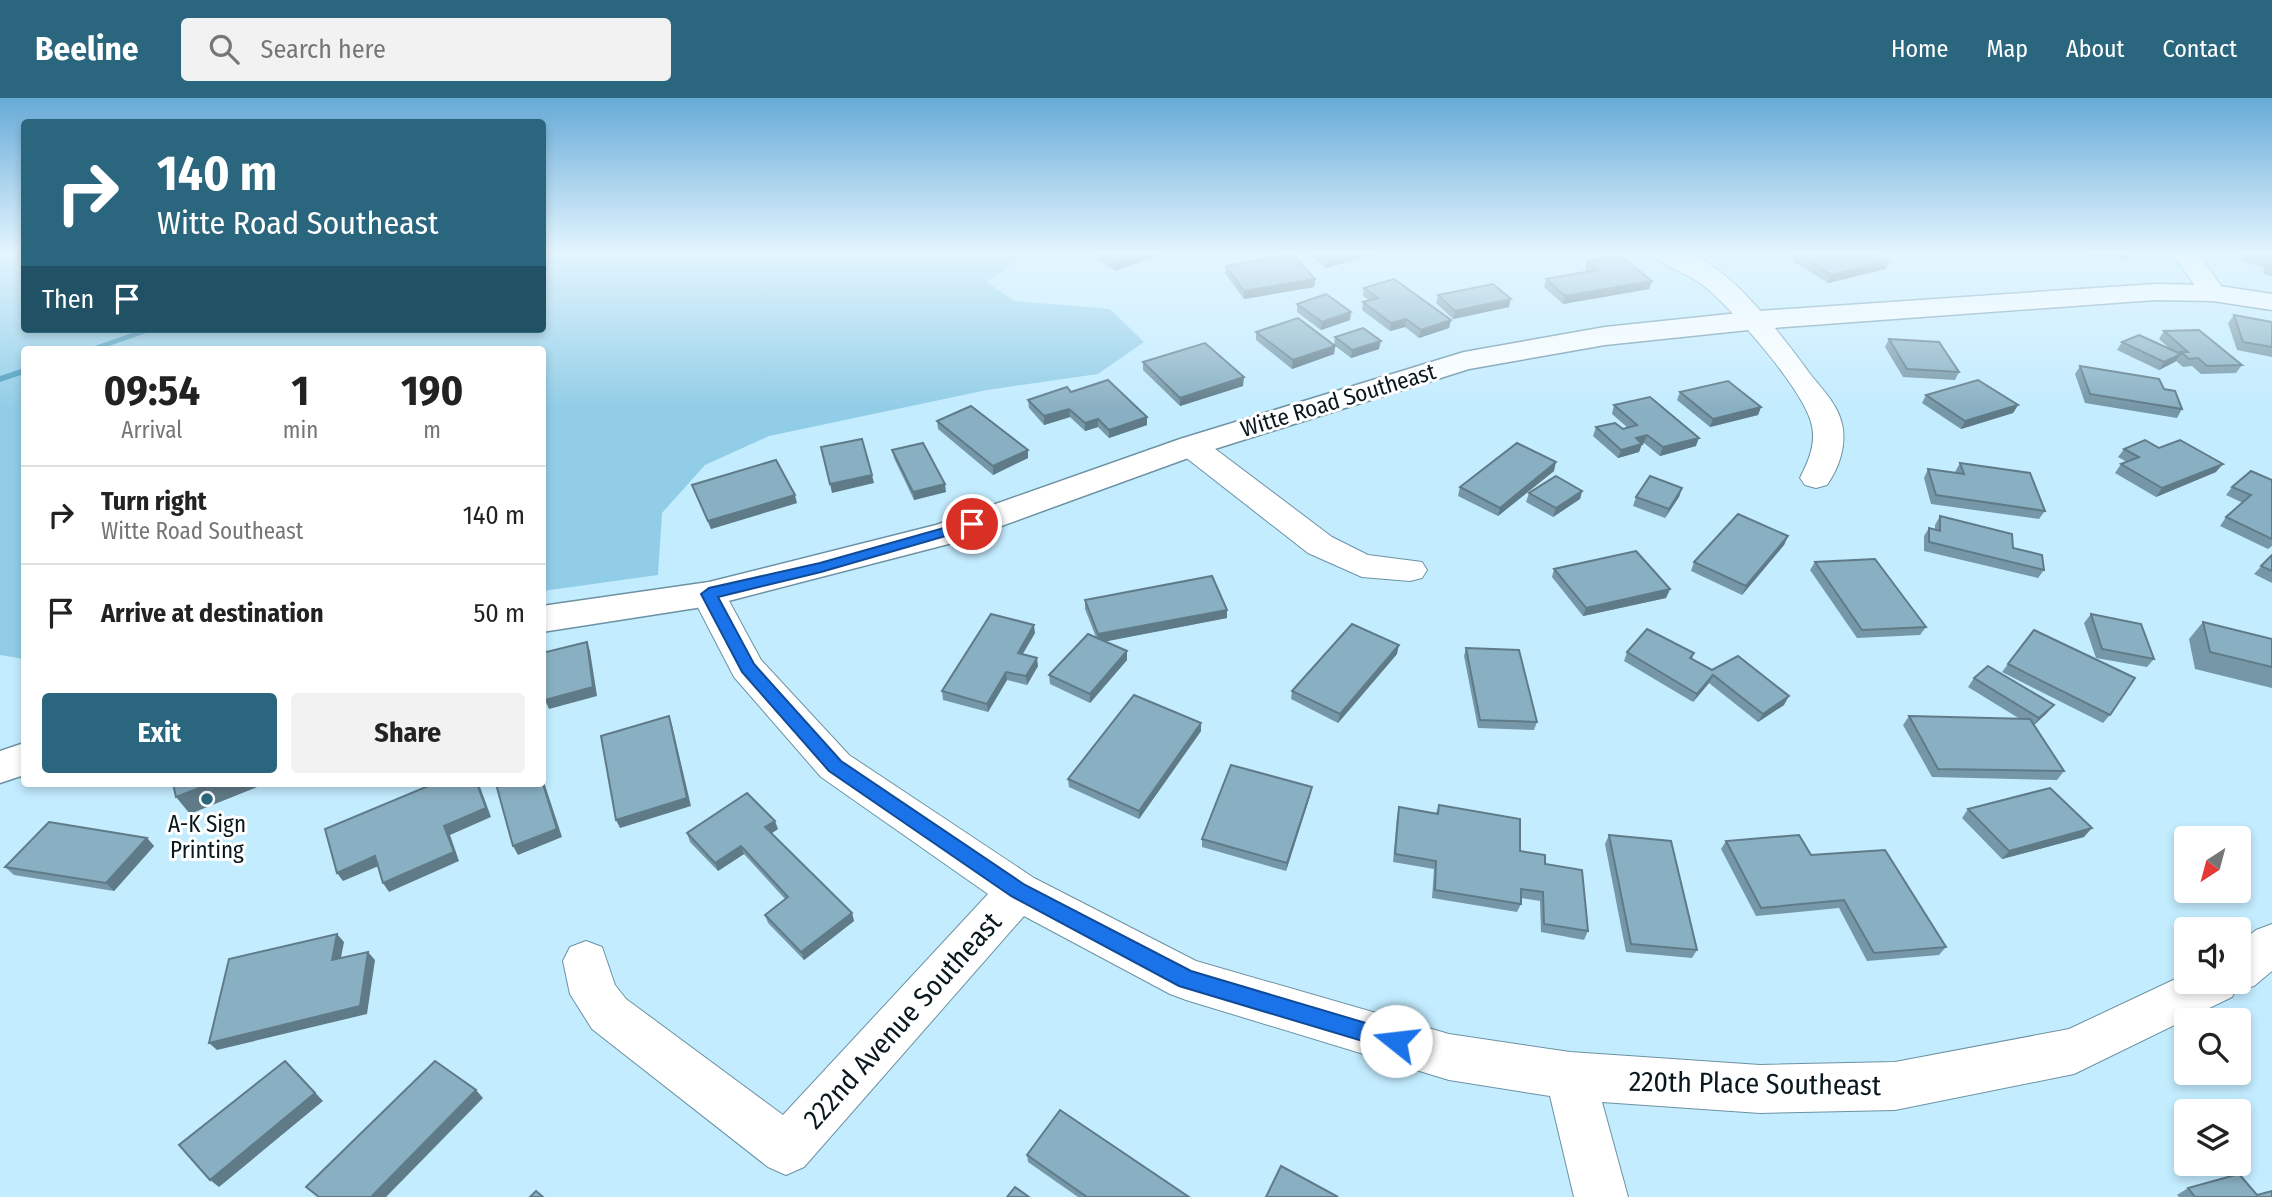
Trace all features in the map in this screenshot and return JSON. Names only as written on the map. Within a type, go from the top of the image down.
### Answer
[{"type":"street","points":[[1742,305],[1758,320],[1825,417],[1828,457],[1816,478]]},
{"type":"street","name":"Witte Road Southeast","points":[[546,619],[709,594],[821,568],[948,533],[1191,446],[1464,361],[1560,343],[1758,320],[1967,305]]},
{"type":"street","points":[[1191,446],[1320,545],[1362,566],[1410,570]]},
{"type":"street","name":"220th Place Southeast","points":[[709,594],[747,668],[835,766],[1018,891],[1186,979],[1449,1057],[1570,1076],[1760,1089],[1895,1086],[2074,1051],[2191,994]]},
{"type":"street","points":[[0,767],[21,760]]},
{"type":"street","name":"222nd Avenue Southeast","points":[[586,961],[594,994],[609,1014],[786,1149],[1018,891]]},
{"type":"street","points":[[2251,961],[2272,944]]},
{"type":"street","points":[[1570,1076],[1601,1197]]},
{"type":"shaded area","points":[[0,305],[21,305],[21,333],[546,333],[546,305],[1065,305],[1110,309],[1144,342],[1098,374],[987,390],[769,436],[705,465],[662,513],[658,575],[546,591],[546,346],[21,346],[21,658],[0,655]]},
{"type":"building","points":[[1299,305],[1342,305],[1351,312],[1322,322]]},
{"type":"building","points":[[1367,305],[1431,305],[1451,320],[1421,330],[1406,319],[1391,323]]},
{"type":"building","points":[[1449,305],[1482,305],[1455,311]]},
{"type":"building","points":[[2234,315],[2272,322],[2272,347],[2243,342]]},
{"type":"building","points":[[1298,318],[1335,346],[1293,360],[1256,332]]},
{"type":"building","points":[[1363,328],[1381,341],[1352,350],[1335,337]]},
{"type":"building","points":[[2199,330],[2242,365],[2207,366],[2198,358],[2189,359],[2181,352],[2188,352],[2164,331]]},
{"type":"building","points":[[2139,335],[2181,354],[2164,362],[2122,342]]},
{"type":"building","points":[[1889,339],[1939,342],[1959,372],[1907,369]]},
{"type":"building","points":[[1205,343],[1244,377],[1180,398],[1143,362]]},
{"type":"building","points":[[2080,366],[2159,379],[2164,389],[2175,391],[2182,409],[2090,394]]},
{"type":"building","points":[[1108,380],[1147,417],[1109,430],[1098,419],[1085,423],[1069,409],[1044,416],[1028,400],[1067,387],[1071,392]]},
{"type":"building","points":[[1978,380],[2018,405],[1965,421],[1926,395]]},
{"type":"building","points":[[1728,381],[1761,407],[1713,419],[1680,392]]},
{"type":"building","points":[[1650,397],[1699,438],[1663,447],[1647,435],[1636,438],[1642,444],[1621,450],[1596,427],[1615,423],[1623,429],[1637,425],[1614,405]]},
{"type":"building","points":[[971,406],[1028,450],[993,466],[937,421]]},
{"type":"building","points":[[862,439],[872,475],[830,484],[821,447]]},
{"type":"building","points":[[2145,440],[2159,448],[2180,440],[2223,464],[2162,488],[2121,464],[2139,457],[2124,449]]},
{"type":"building","points":[[923,443],[945,484],[913,492],[892,450]]},
{"type":"building","points":[[1517,443],[1556,462],[1500,508],[1460,487]]},
{"type":"building","points":[[776,460],[795,495],[708,521],[692,485]]},
{"type":"building","points":[[1960,463],[2030,473],[2045,511],[1936,495],[1928,469],[1964,474]]},
{"type":"building","points":[[2251,471],[2272,480],[2272,539],[2226,517],[2251,495],[2232,487]]},
{"type":"building","points":[[1556,476],[1582,491],[1556,508],[1529,493]]},
{"type":"building","points":[[1650,476],[1682,488],[1669,509],[1636,497]]},
{"type":"building","points":[[1738,514],[1788,536],[1746,586],[1694,562]]},
{"type":"building","points":[[1940,516],[2012,534],[2013,548],[2042,555],[2044,570],[1929,542],[1929,528],[1940,531]]},
{"type":"building","points":[[1636,551],[1670,589],[1586,608],[1554,569]]},
{"type":"building","points":[[2272,555],[2272,571],[2261,566]]},
{"type":"building","points":[[1875,559],[1926,627],[1862,630],[1815,562]]},
{"type":"building","points":[[1212,576],[1227,610],[1098,634],[1085,600]]},
{"type":"building","points":[[991,614],[1034,625],[1018,653],[1037,658],[1026,676],[1006,672],[987,704],[942,691]]},
{"type":"building","points":[[2091,614],[2141,624],[2154,659],[2102,649]]},
{"type":"building","points":[[2203,622],[2272,639],[2272,667],[2210,652]]},
{"type":"building","points":[[1352,624],[1399,645],[1340,714],[1292,691]]},
{"type":"building","points":[[1647,629],[1694,653],[1690,658],[1712,670],[1738,656],[1789,696],[1763,714],[1713,675],[1697,694],[1627,652]]},
{"type":"building","points":[[2034,630],[2135,678],[2110,715],[2008,664]]},
{"type":"building","points":[[1088,634],[1127,651],[1090,694],[1049,675]]},
{"type":"building","points":[[587,642],[593,687],[546,700],[546,652]]},
{"type":"building","points":[[1466,648],[1519,650],[1537,722],[1480,720]]},
{"type":"building","points":[[1988,666],[2054,705],[2039,718],[1974,678]]},
{"type":"building","points":[[1134,695],[1201,723],[1139,811],[1068,779]]},
{"type":"building","points":[[669,716],[687,798],[616,820],[601,736]]},
{"type":"building","points":[[1909,716],[2030,719],[2064,771],[1938,769]]},
{"type":"building","points":[[1231,765],[1312,787],[1287,863],[1202,839]]},
{"type":"building","points":[[174,787],[202,787],[176,797]]},
{"type":"building","points":[[426,787],[478,787],[486,808],[444,826],[454,852],[383,883],[375,856],[337,873],[325,829]]},
{"type":"building","points":[[497,787],[544,787],[557,829],[513,846]]},
{"type":"building","points":[[2050,788],[2092,828],[2009,851],[1968,809]]},
{"type":"building","points":[[747,793],[775,821],[765,827],[852,913],[801,952],[765,915],[788,897],[741,846],[715,863],[687,833]]},
{"type":"building","points":[[1439,805],[1520,819],[1520,851],[1545,855],[1545,864],[1582,870],[1588,931],[1544,924],[1543,892],[1521,889],[1521,904],[1435,890],[1436,861],[1395,854],[1399,807],[1438,814]]},
{"type":"building","points":[[49,822],[147,838],[106,883],[5,867]]},
{"type":"building","points":[[1609,835],[1671,841],[1697,950],[1631,944]]},
{"type":"building","points":[[1799,835],[1811,855],[1885,850],[1946,947],[1874,953],[1844,900],[1761,908],[1726,841]]},
{"type":"building","points":[[337,934],[332,960],[368,952],[360,1006],[209,1043],[229,959]]},
{"type":"building","points":[[285,1061],[315,1093],[210,1180],[179,1145]]},
{"type":"building","points":[[435,1061],[476,1090],[371,1197],[319,1197],[306,1187]]},
{"type":"building","points":[[1060,1110],[1189,1197],[1087,1197],[1027,1155]]},
{"type":"building","points":[[1281,1166],[1338,1197],[1266,1197]]},
{"type":"building","points":[[2241,1176],[2257,1195],[2272,1191],[2272,1197],[2195,1197],[2188,1188]]},
{"type":"building","points":[[1015,1187],[1029,1197],[1007,1197]]},
{"type":"building","points":[[536,1191],[543,1197],[530,1197]]},
{"type":"waterway","points":[[100,346],[141,333]]},
{"type":"waterway","points":[[0,379],[21,372]]},
{"type":"place","name":"A-K Sign Printing","points":[[207,799]]},
{"type":"route","points":[[972,524],[821,568],[709,594],[747,668],[835,766],[1018,891],[1186,979],[1396,1041]]}]
